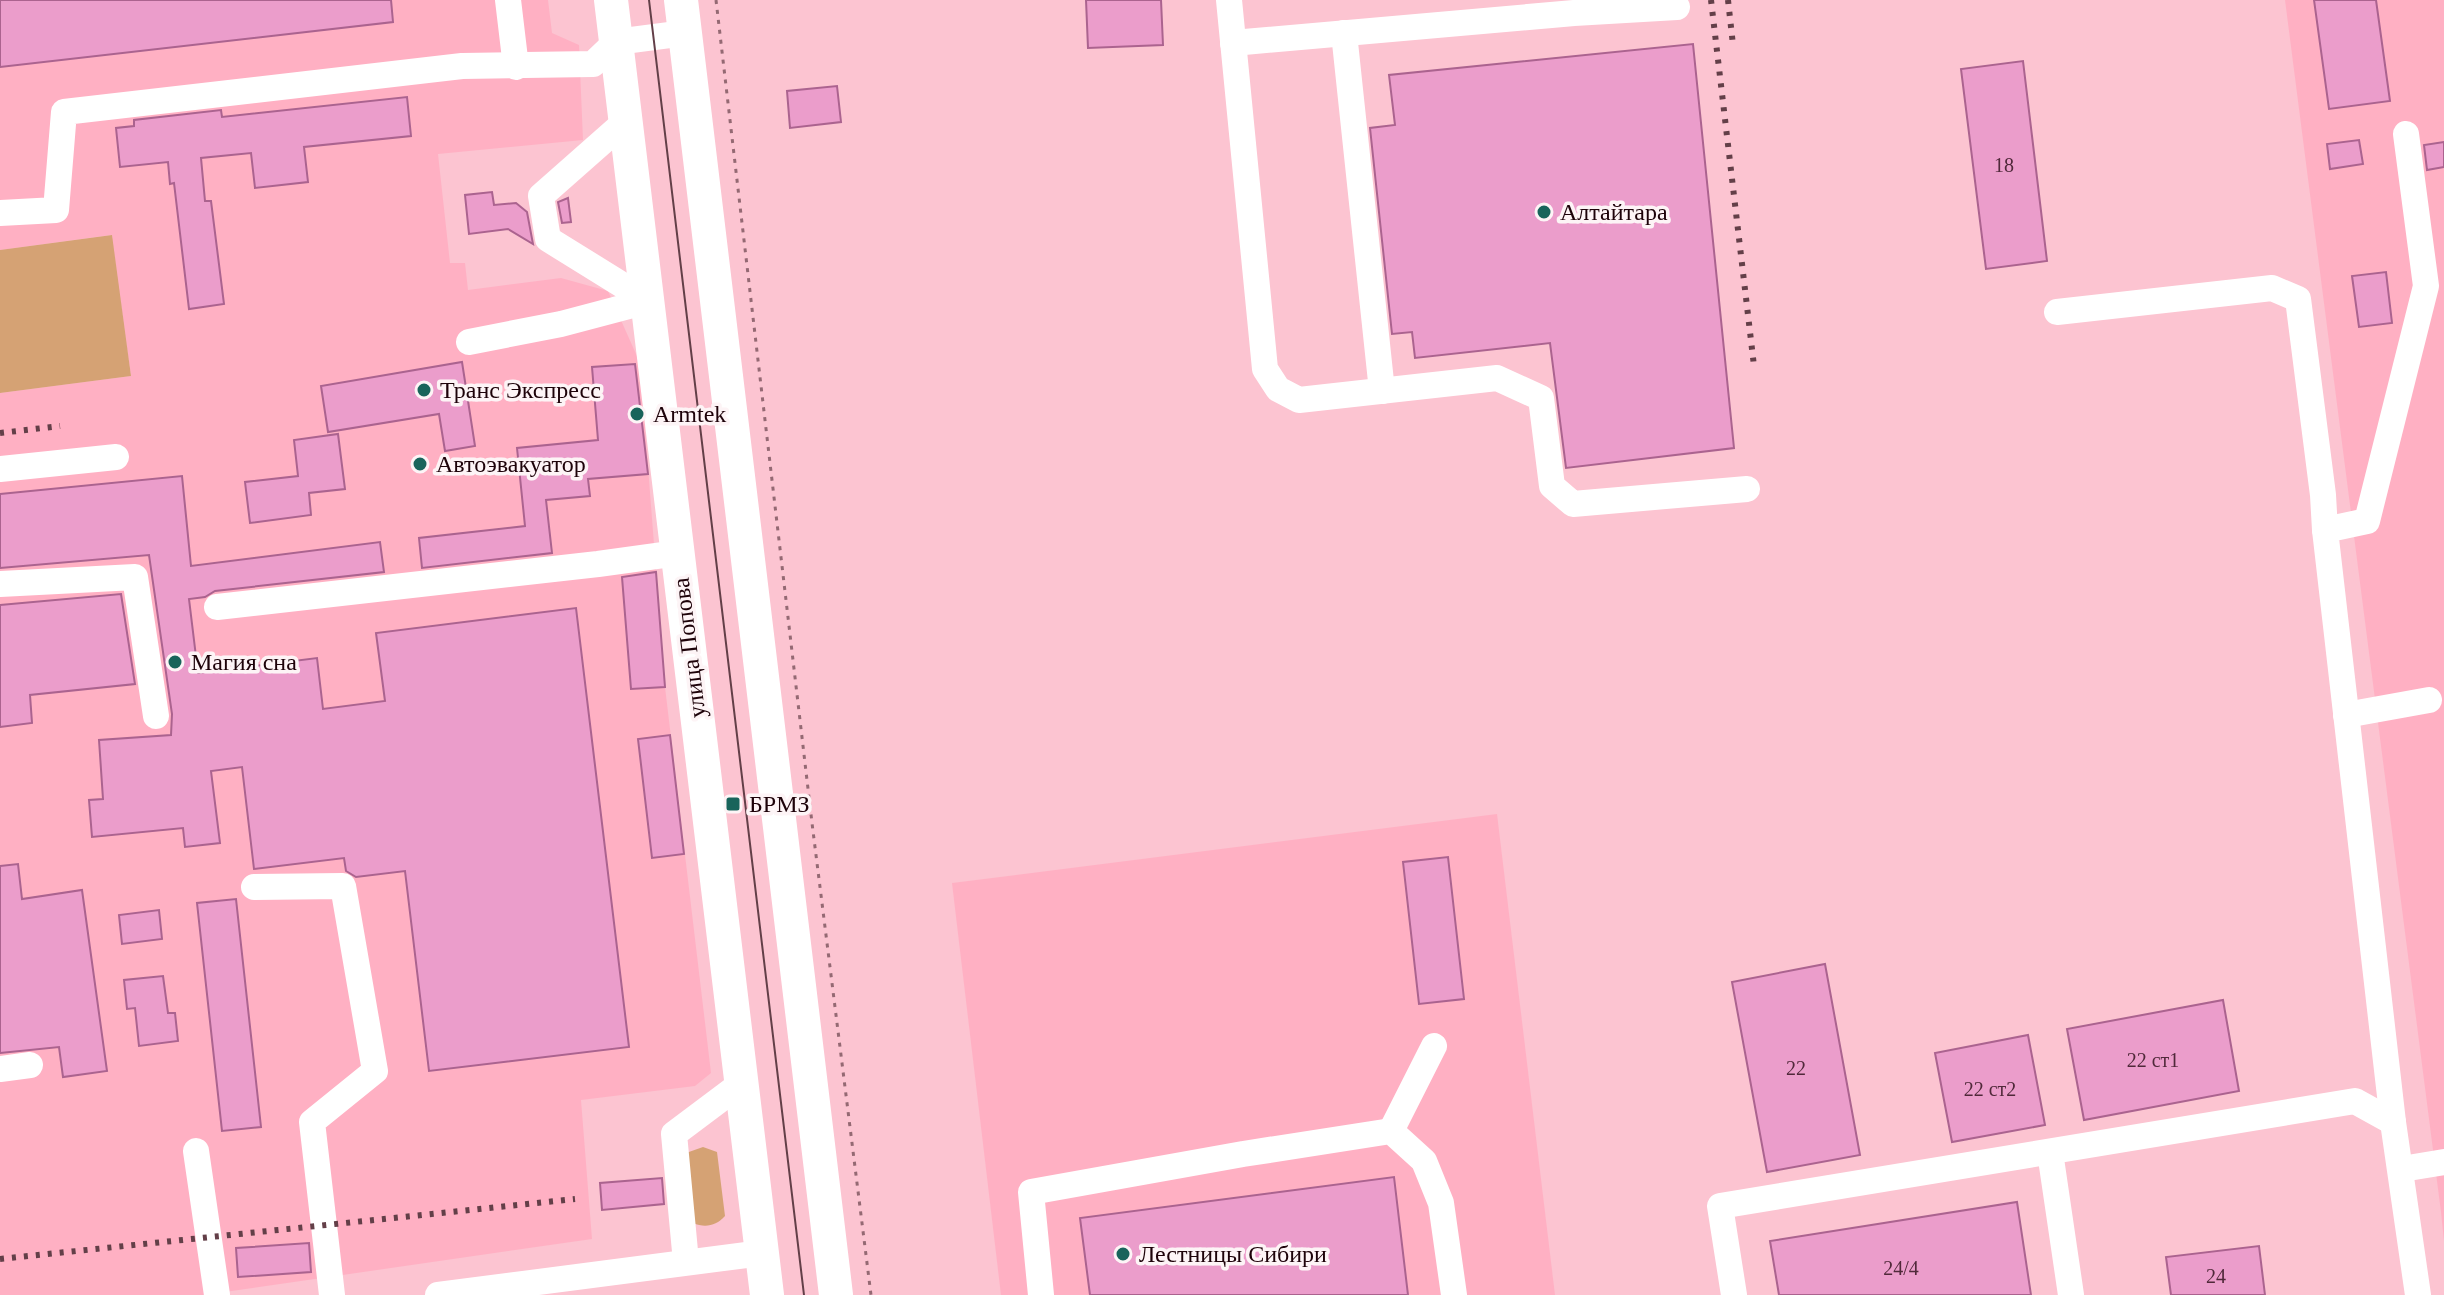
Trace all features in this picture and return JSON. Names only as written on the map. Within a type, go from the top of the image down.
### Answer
[{"type":"main road","name":"улица Попова","points":[[611,0],[767,1295]]},
{"type":"main road","points":[[683,17],[836,1295]]},
{"type":"street","points":[[508,0],[516,67]]},
{"type":"street","points":[[1229,0],[1265,369],[1278,389],[1299,400],[1497,378],[1541,398],[1552,486],[1573,504],[1747,489]]},
{"type":"street","points":[[1233,43],[1677,7]]},
{"type":"street","points":[[0,213],[56,210],[64,112],[462,66],[593,64],[616,42],[683,17]]},
{"type":"street","points":[[1344,33],[1382,391]]},
{"type":"street","points":[[626,121],[541,196],[548,239],[648,301]]},
{"type":"street","points":[[2325,530],[2367,521],[2426,286],[2406,134]]},
{"type":"street","points":[[2057,312],[2272,288],[2298,299],[2393,1122],[2418,1295]]},
{"type":"street","points":[[469,342],[561,324],[648,301]]},
{"type":"street","points":[[0,469],[116,457]]},
{"type":"street","points":[[217,607],[678,553]]},
{"type":"street","points":[[0,584],[135,577],[156,716]]},
{"type":"street","points":[[2346,715],[2429,700]]},
{"type":"street","points":[[254,887],[343,886],[375,1071],[312,1122],[332,1295]]},
{"type":"street","points":[[1391,1131],[1434,1046]]},
{"type":"street","points":[[0,1069],[30,1065]]},
{"type":"street","points":[[686,1262],[674,1134],[742,1083]]},
{"type":"street","points":[[1734,1295],[1720,1206],[2355,1101],[2393,1122]]},
{"type":"street","points":[[1041,1295],[1031,1192],[1391,1131]]},
{"type":"street","points":[[1391,1131],[1424,1161],[1441,1203],[1454,1295]]},
{"type":"street","points":[[196,1151],[217,1295]]},
{"type":"street","points":[[2050,1152],[2071,1295]]},
{"type":"street","points":[[2402,1169],[2444,1162]]},
{"type":"street","points":[[438,1295],[616,1283],[686,1262],[762,1253]]},
{"type":"path","points":[[716,0],[810,807],[871,1295]]},
{"type":"shaded area","points":[[0,0],[548,0],[552,33],[579,45],[583,140],[438,154],[450,263],[465,263],[468,290],[561,278],[608,291],[640,363],[665,687],[711,1073],[695,1086],[581,1100],[592,1239],[204,1295],[0,1295],[0,393],[131,376],[111,235],[0,250]]},
{"type":"shaded area","points":[[2285,0],[2444,0],[2444,1241],[2441,1212]]},
{"type":"shaded area","points":[[112,235],[131,376],[0,393],[0,250]]},
{"type":"shaded area","points":[[1497,814],[1555,1295],[1001,1295],[952,883]]},
{"type":"shaded area","points":[[703,1147],[717,1152],[725,1216],[706,1226],[693,1223],[686,1153]]},
{"type":"building","points":[[0,0],[391,0],[393,22],[0,67]]},
{"type":"building","points":[[1086,0],[1161,0],[1163,45],[1088,48]]},
{"type":"building","points":[[2314,0],[2376,0],[2390,101],[2329,109]]},
{"type":"building","name":"Алтайтара","points":[[1693,44],[1734,448],[1566,468],[1550,343],[1415,358],[1412,332],[1392,334],[1370,128],[1395,125],[1389,75]]},
{"type":"building","points":[[2023,61],[2047,261],[1986,269],[1961,69]]},
{"type":"building","points":[[837,86],[841,122],[790,128],[787,91]]},
{"type":"building","points":[[407,97],[411,136],[304,147],[308,182],[255,188],[251,153],[201,158],[205,201],[211,201],[224,304],[189,309],[174,183],[170,184],[168,162],[120,167],[116,128],[134,126],[134,120],[221,110],[222,117]]},
{"type":"building","points":[[2359,140],[2363,164],[2330,169],[2327,144]]},
{"type":"building","points":[[2444,142],[2444,167],[2427,170],[2424,145]]},
{"type":"building","points":[[492,192],[494,205],[516,203],[527,212],[533,244],[508,229],[469,234],[465,195]]},
{"type":"building","points":[[568,198],[571,222],[562,223],[558,202]]},
{"type":"building","points":[[2386,272],[2392,323],[2359,327],[2352,276]]},
{"type":"building","points":[[462,362],[475,446],[445,451],[439,414],[328,432],[321,386]]},
{"type":"building","points":[[635,364],[648,474],[588,479],[590,496],[546,500],[552,553],[422,568],[419,538],[525,526],[517,448],[598,440],[592,367]]},
{"type":"building","points":[[338,434],[345,489],[309,493],[311,515],[250,523],[245,482],[298,476],[294,440]]},
{"type":"building","points":[[182,476],[191,566],[380,542],[384,572],[215,591],[205,597],[189,599],[198,673],[317,658],[323,709],[385,701],[376,633],[576,608],[629,1047],[429,1071],[405,871],[356,877],[346,871],[344,858],[254,869],[242,767],[211,771],[220,843],[185,847],[183,828],[92,837],[89,800],[103,799],[99,740],[171,735],[172,714],[149,555],[0,568],[0,494]]},
{"type":"building","points":[[656,572],[665,687],[631,689],[622,577]]},
{"type":"building","points":[[121,594],[135,684],[30,695],[32,723],[0,727],[0,605]]},
{"type":"building","points":[[670,735],[684,854],[652,858],[638,739]]},
{"type":"building","points":[[1448,857],[1464,999],[1419,1004],[1403,862]]},
{"type":"building","points":[[18,864],[22,899],[82,890],[107,1071],[63,1077],[59,1047],[0,1053],[0,866]]},
{"type":"building","points":[[236,899],[261,1127],[222,1131],[197,903]]},
{"type":"building","points":[[159,910],[162,939],[122,944],[119,915]]},
{"type":"building","points":[[1825,964],[1860,1155],[1767,1172],[1732,982]]},
{"type":"building","points":[[163,976],[168,1013],[175,1013],[178,1041],[139,1046],[135,1008],[127,1009],[124,980]]},
{"type":"building","points":[[2223,1000],[2239,1091],[2084,1120],[2067,1029]]},
{"type":"building","points":[[2028,1035],[2045,1125],[1952,1142],[1935,1053]]},
{"type":"building","points":[[1394,1177],[1408,1295],[1090,1295],[1080,1218]]},
{"type":"building","points":[[662,1178],[664,1204],[602,1210],[600,1183]]},
{"type":"building","points":[[2017,1202],[2031,1295],[1779,1295],[1770,1241]]},
{"type":"building","points":[[309,1243],[311,1272],[238,1277],[236,1248]]},
{"type":"building","points":[[2259,1246],[2265,1295],[2171,1295],[2166,1257]]},
{"type":"tram line","points":[[649,0],[804,1295]]},
{"type":"railway","points":[[1711,0],[1754,366]]},
{"type":"railway","points":[[1728,0],[1733,45]]},
{"type":"railway","points":[[0,433],[60,426]]},
{"type":"railway","points":[[0,1259],[575,1199]]},
{"type":"place","name":"Алтайтара","points":[[1544,212]]},
{"type":"place","name":"Транс Экспресс","points":[[424,390]]},
{"type":"place","name":"Armtek","points":[[637,414]]},
{"type":"place","name":"Автоэвакуатор","points":[[420,464]]},
{"type":"place","name":"Магия сна","points":[[175,662]]},
{"type":"place","name":"БРМЗ","points":[[733,804]]},
{"type":"place","name":"Лестницы Сибири","points":[[1123,1254]]}]
